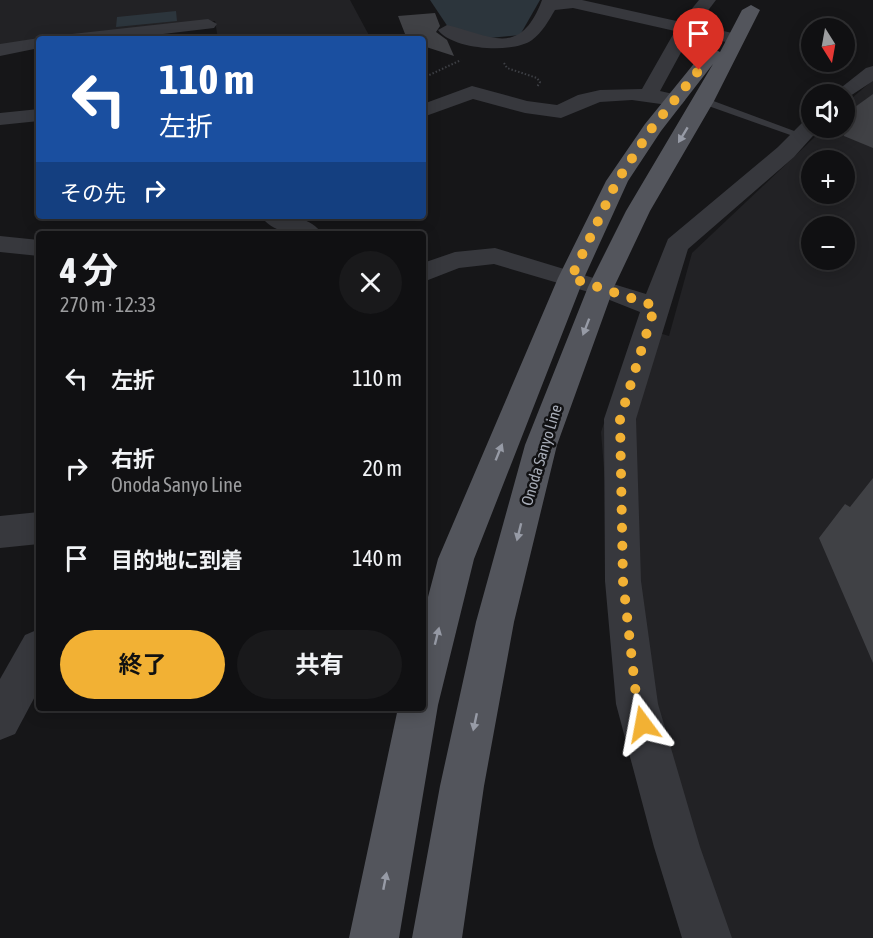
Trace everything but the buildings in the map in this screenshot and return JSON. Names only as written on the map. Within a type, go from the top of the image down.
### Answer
[{"type":"main road","name":"Onoda Sanyo Line","points":[[426,681],[456,559],[586,282],[638,211],[676,98],[731,38],[754,5]]},
{"type":"main road","name":"Onoda Sanyo Line","points":[[437,938],[462,786],[495,622],[586,282]]},
{"type":"main road","points":[[374,938],[418,711]]},
{"type":"street","points":[[426,110],[472,92],[525,107],[561,112],[580,99],[676,98],[686,27],[708,0]]},
{"type":"street","points":[[447,30],[461,38],[486,43],[515,40],[531,33],[549,2],[570,2],[731,38]]},
{"type":"street","points":[[99,36],[207,24]]},
{"type":"street","points":[[0,50],[36,44]]},
{"type":"street","points":[[855,85],[873,72]]},
{"type":"street","points":[[0,119],[36,115]]},
{"type":"street","points":[[707,938],[677,847],[637,704],[623,581],[620,419],[655,306],[677,245],[786,152],[801,136]]},
{"type":"street","points":[[279,219],[304,231]]},
{"type":"street","points":[[0,244],[36,248]]},
{"type":"street","points":[[426,272],[455,260],[495,256],[586,282],[655,306]]},
{"type":"street","points":[[0,532],[36,528]]},
{"type":"street","points":[[0,719],[36,654]]},
{"type":"lane","points":[[676,98],[801,129]]},
{"type":"path","points":[[515,40],[516,52],[503,64],[507,68],[537,78],[540,82],[525,107]]},
{"type":"path","points":[[426,77],[473,54],[486,43]]},
{"type":"shaded area","points":[[0,0],[350,0],[369,36],[218,36],[215,21],[68,36],[36,36],[36,40],[0,48]]},
{"type":"shaded area","points":[[430,0],[540,0],[520,35],[479,39],[448,27]]},
{"type":"shaded area","points":[[176,11],[177,21],[116,27],[117,17]]},
{"type":"shaded area","points":[[873,80],[873,938],[684,938],[626,743],[601,432],[636,326],[669,336],[692,253],[801,150],[801,204],[855,204],[855,150],[801,150],[814,138],[855,138],[855,95]]},
{"type":"route","points":[[643,724],[637,704],[623,581],[620,419],[655,306],[571,278],[617,181],[652,128],[699,70]]}]
